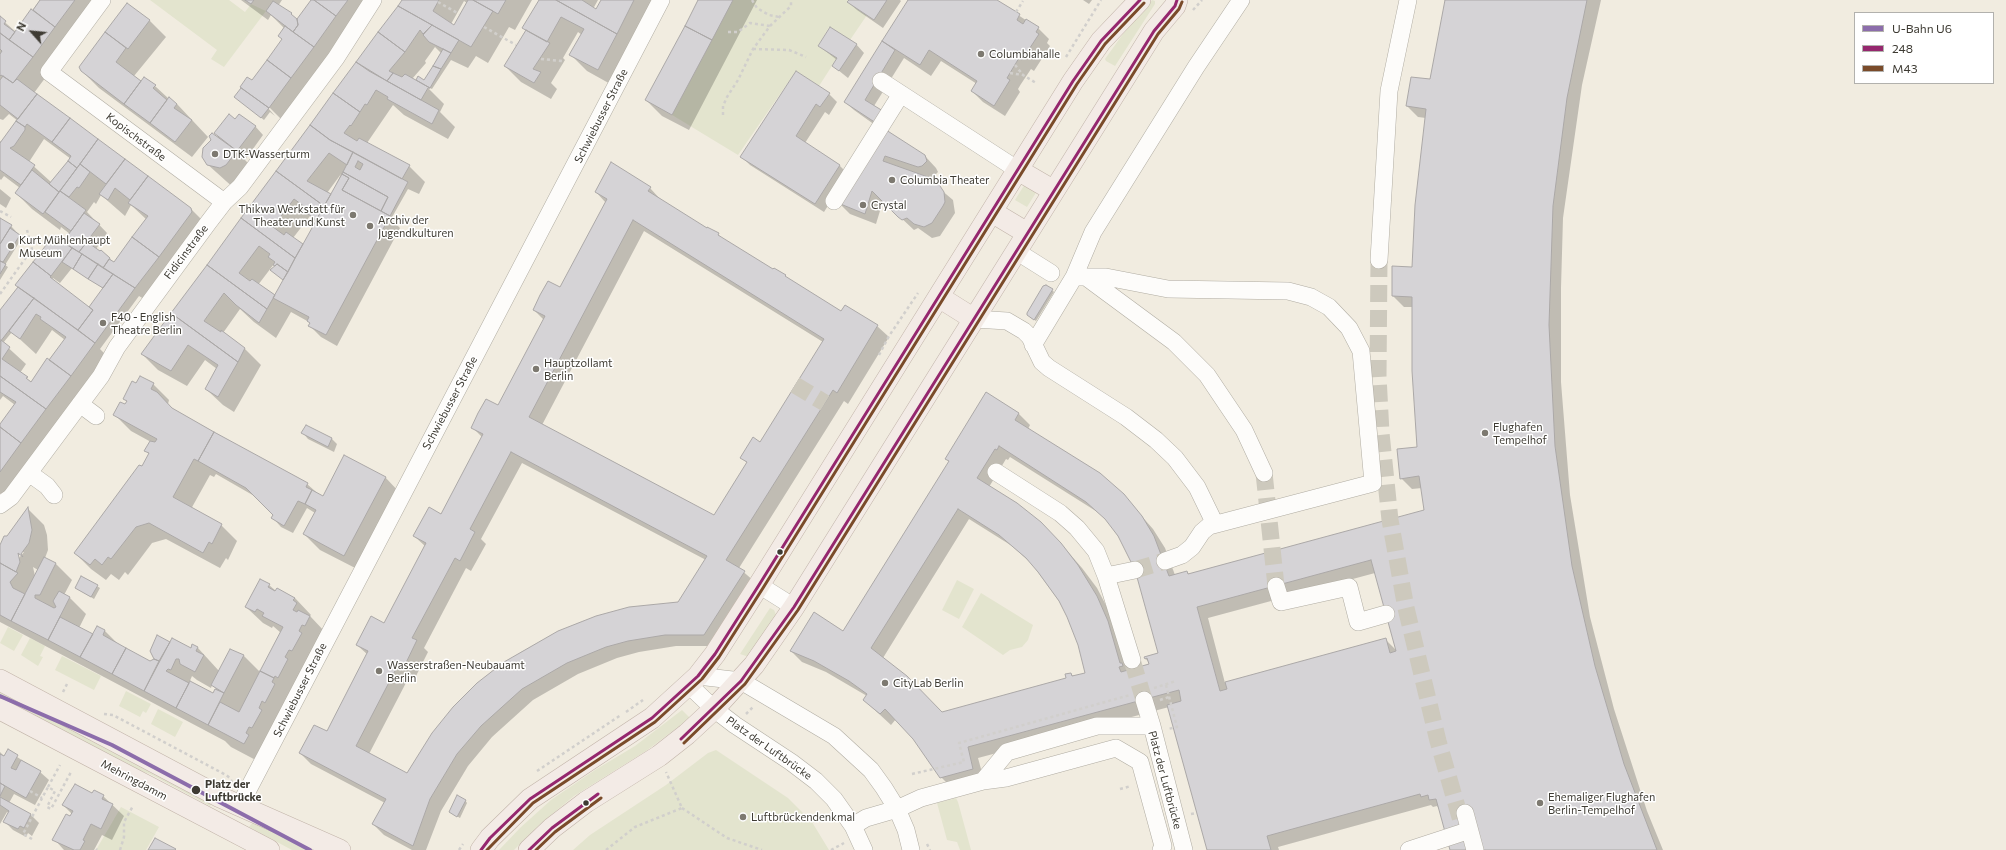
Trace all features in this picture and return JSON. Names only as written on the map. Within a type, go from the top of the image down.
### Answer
[{"type":"main road","points":[[481,850],[490,838],[530,799],[652,718],[694,681],[715,654],[1066,93],[1101,41],[1140,0]]},
{"type":"main road","name":"Platz der Luftbrücke","points":[[529,850],[552,828],[586,802],[659,756],[688,734],[741,682],[794,607],[1142,49],[1175,6],[1177,0]]},
{"type":"main road","points":[[1018,170],[1054,191]]},
{"type":"main road","points":[[992,212],[1027,234]]},
{"type":"main road","points":[[938,297],[974,319]]},
{"type":"main road","points":[[0,680],[220,797],[340,850]]},
{"type":"main road","name":"Mehringdamm","points":[[0,708],[203,817],[227,827],[269,850]]},
{"type":"main road","points":[[227,827],[240,805]]},
{"type":"street","name":"Kopischstraße","points":[[102,0],[49,72],[224,202]]},
{"type":"street","name":"Fidicinstraße","points":[[0,505],[11,497],[101,376],[126,334],[224,202],[240,186],[336,58],[373,0]]},
{"type":"street","name":"Schwiebusser Straße","points":[[240,805],[661,0]]},
{"type":"street","points":[[1033,345],[1080,277],[1093,232],[1196,67],[1241,0]]},
{"type":"street","points":[[1379,260],[1389,91],[1408,0]]},
{"type":"street","points":[[881,81],[1018,170]]},
{"type":"street","points":[[834,201],[901,94]]},
{"type":"street","points":[[1016,252],[1051,273]]},
{"type":"street","points":[[1080,277],[1106,276],[1168,289],[1288,291],[1311,297],[1329,307],[1349,328],[1361,351],[1373,483],[1215,524],[1205,528],[1192,547],[1182,554],[1165,562]]},
{"type":"street","points":[[1080,277],[1174,342],[1207,375],[1244,430],[1264,473]]},
{"type":"street","points":[[974,319],[1007,321],[1024,331],[1030,337],[1042,362],[1049,368],[1126,417],[1156,440],[1175,458],[1197,487],[1215,524]]},
{"type":"street","points":[[80,404],[96,416]]},
{"type":"street","points":[[996,472],[1044,502],[1076,528],[1096,551],[1106,576],[1132,660]]},
{"type":"street","points":[[28,473],[46,486],[54,495]]},
{"type":"street","points":[[1106,576],[1134,570]]},
{"type":"street","points":[[759,585],[794,607]]},
{"type":"street","points":[[1276,586],[1281,602],[1349,587],[1358,622],[1386,614]]},
{"type":"street","points":[[694,681],[741,682],[834,736],[871,770],[897,809],[906,830],[911,850]]},
{"type":"street","name":"Platz der Luftbrücke","points":[[694,681],[714,709],[816,781],[834,799],[853,826],[864,850]]},
{"type":"street","points":[[1144,694],[1152,726]]},
{"type":"street","name":"Platz der Luftbrücke","points":[[983,781],[1007,752],[1096,726],[1152,726],[1172,797],[1184,850]]},
{"type":"street","name":"Platz der Luftbrücke","points":[[853,826],[866,818],[897,809],[921,798],[983,781],[1006,778],[1116,748],[1140,762],[1163,846],[1161,850]]},
{"type":"street","points":[[1465,813],[1475,850]]},
{"type":"street","points":[[1408,850],[1464,832]]},
{"type":"path","points":[[752,0],[757,8],[769,15],[779,18]]},
{"type":"path","points":[[723,115],[723,106],[727,97],[740,76],[753,49],[770,26],[791,6],[791,0]]},
{"type":"path","points":[[1016,12],[1023,1]]},
{"type":"path","points":[[438,2],[460,14]]},
{"type":"path","points":[[728,32],[738,32],[750,23],[770,26]]},
{"type":"path","points":[[484,27],[516,45]]},
{"type":"path","points":[[753,49],[789,50],[806,57]]},
{"type":"path","points":[[541,59],[562,61]]},
{"type":"path","points":[[1015,65],[1023,75],[1036,83]]},
{"type":"path","points":[[1010,73],[1023,75]]},
{"type":"path","points":[[0,211],[11,217]]},
{"type":"path","points":[[0,294],[32,249],[26,230]]},
{"type":"path","points":[[912,774],[964,762],[959,743],[1144,694],[1176,681]]},
{"type":"path","points":[[67,684],[63,692],[67,694]]},
{"type":"path","points":[[1166,684],[1177,727],[1173,728]]},
{"type":"path","points":[[1165,698],[1169,697]]},
{"type":"path","points":[[743,717],[756,704]]},
{"type":"path","points":[[32,839],[23,834],[60,765]]},
{"type":"path","points":[[48,787],[55,791],[47,807],[50,809],[71,772]]},
{"type":"path","points":[[666,772],[682,808],[727,838],[762,850]]},
{"type":"path","points":[[30,791],[42,798]]},
{"type":"path","points":[[120,850],[124,837],[124,822],[133,806]]},
{"type":"path","points":[[606,850],[635,826],[682,808]]},
{"type":"path","points":[[1191,814],[1196,813]]},
{"type":"green space","points":[[150,0],[229,0],[245,12],[251,4],[266,11],[224,67],[211,59],[217,50]]},
{"type":"green space","points":[[732,0],[849,0],[847,2],[867,15],[850,40],[829,27],[818,46],[837,58],[819,86],[796,71],[738,155],[672,115]]},
{"type":"green space","points":[[1152,0],[1155,1],[1155,4],[1115,66],[1106,61],[1105,59],[1123,34]]},
{"type":"green space","points":[[1025,184],[1037,191],[1027,207],[1015,200]]},
{"type":"green space","points":[[957,580],[974,589],[959,619],[942,610]]},
{"type":"green space","points":[[981,593],[1033,625],[1028,640],[1022,647],[1010,650],[1003,655],[962,627]]},
{"type":"green space","points":[[770,608],[774,610],[777,617],[749,657],[740,654]]},
{"type":"green space","points":[[8,627],[23,635],[14,651],[0,643]]},
{"type":"green space","points":[[30,638],[45,646],[40,656],[43,657],[38,666],[21,655]]},
{"type":"green space","points":[[62,656],[101,676],[94,690],[55,670]]},
{"type":"green space","points":[[0,687],[213,801],[210,806],[150,774],[124,766],[0,700]]},
{"type":"green space","points":[[126,691],[151,704],[146,713],[143,711],[140,717],[119,706]]},
{"type":"green space","points":[[158,709],[183,722],[175,737],[151,724]]},
{"type":"green space","points":[[682,710],[690,718],[646,751],[574,796],[540,824],[514,850],[499,850],[521,827],[551,800],[595,770],[635,746]]},
{"type":"green space","points":[[716,750],[788,798],[812,822],[829,850],[573,850],[590,835],[666,785],[708,753]]},
{"type":"green space","points":[[956,798],[971,850],[960,850],[957,842],[947,840],[937,803]]},
{"type":"green space","points":[[121,807],[159,827],[146,850],[96,850]]},
{"type":"green space","points":[[253,822],[311,850],[292,850],[249,827]]},
{"type":"building","points":[[40,0],[75,0],[55,27],[33,10]]},
{"type":"building","points":[[245,0],[254,0],[251,4]]},
{"type":"building","points":[[311,0],[314,0],[336,16],[314,47],[293,32],[298,25],[297,19]]},
{"type":"building","points":[[314,0],[348,0],[336,16]]},
{"type":"building","points":[[402,0],[439,0],[433,11],[454,25],[468,0],[473,0],[493,11],[471,47],[398,6]]},
{"type":"building","points":[[473,0],[506,0],[498,14]]},
{"type":"building","points":[[539,0],[556,0],[617,34],[598,70],[569,55],[584,29],[561,17],[547,42],[522,28]]},
{"type":"building","points":[[556,0],[582,0],[596,9],[601,0],[634,0],[617,34]]},
{"type":"building","points":[[698,0],[733,0],[712,40],[685,26]]},
{"type":"building","points":[[849,0],[887,0],[874,20],[847,2]]},
{"type":"building","name":"Columbiahalle","points":[[908,0],[997,0],[1020,14],[1017,20],[1023,24],[1026,19],[1039,27],[1036,32],[1039,34],[1022,60],[1019,58],[1007,78],[1010,80],[994,106],[971,91],[977,81],[929,50],[920,65],[882,41]]},
{"type":"building","name":"Flughafen Tempelhof","points":[[1445,0],[1587,0],[1567,98],[1553,206],[1549,325],[1555,446],[1572,566],[1595,666],[1624,764],[1657,850],[1450,850],[1436,799],[1429,800],[1428,795],[1421,797],[1420,794],[1267,836],[1271,850],[1207,850],[1167,705],[1181,701],[1179,690],[968,747],[973,769],[940,778],[913,739],[885,709],[880,714],[863,700],[867,694],[849,681],[814,661],[790,651],[814,612],[843,631],[949,461],[945,459],[986,392],[1019,413],[1015,420],[1100,473],[1124,494],[1142,516],[1154,536],[1169,576],[1187,571],[1188,574],[1424,510],[1419,476],[1400,479],[1397,449],[1417,447],[1412,371],[1412,297],[1392,296],[1392,266],[1412,267],[1415,205],[1426,109],[1406,106],[1411,77],[1430,79]],"holes":[[[999,446],[1086,502],[1105,519],[1118,536],[1135,570],[1158,653],[1144,657],[1145,659],[1147,658],[1149,664],[1121,672],[1119,667],[1123,666],[1122,663],[1120,663],[1108,621],[1097,596],[1078,565],[1061,543],[1041,522],[1017,503],[977,478],[995,449],[997,450]],[[958,509],[999,535],[1026,558],[1038,572],[1059,601],[1067,617],[1078,645],[1085,673],[1072,676],[1071,673],[1065,674],[1066,678],[942,712],[907,676],[871,648]],[[1371,560],[1396,651],[1390,653],[1386,638],[1225,682],[1227,689],[1220,691],[1197,607]]]},
{"type":"building","points":[[273,1],[292,13],[291,14],[297,19],[298,25],[293,32],[266,11]]},
{"type":"building","points":[[127,3],[150,20],[128,49],[105,32]]},
{"type":"building","points":[[398,6],[432,25],[423,34],[420,30],[405,52],[378,32]]},
{"type":"building","points":[[31,9],[55,27],[33,57],[9,40]]},
{"type":"building","points":[[0,16],[6,21],[4,24],[15,32],[9,40],[0,33]]},
{"type":"building","points":[[432,25],[459,40],[451,53],[429,42],[423,35]]},
{"type":"building","points":[[285,26],[314,47],[291,78],[267,60],[282,39],[278,36]]},
{"type":"building","points":[[685,26],[712,40],[672,115],[645,100]]},
{"type":"building","points":[[830,27],[857,44],[839,71],[832,66],[837,58],[818,46]]},
{"type":"building","points":[[526,30],[550,43],[533,69],[541,72],[534,83],[504,66]]},
{"type":"building","points":[[105,32],[126,48],[116,62],[141,81],[124,104],[81,71],[79,67]]},
{"type":"building","points":[[378,32],[405,52],[389,71],[393,73],[387,81],[356,62]]},
{"type":"building","points":[[0,33],[33,57],[13,83],[1,75],[0,76],[0,54],[2,51],[0,49]]},
{"type":"building","points":[[882,41],[895,50],[865,100],[883,111],[876,123],[844,102]]},
{"type":"building","points":[[443,49],[451,53],[441,69],[433,66]]},
{"type":"building","points":[[267,60],[291,78],[269,108],[240,87],[247,77],[252,80]]},
{"type":"building","points":[[356,62],[369,71],[439,110],[432,124],[387,99],[388,97],[376,90],[367,105],[365,104],[360,112],[333,93]]},
{"type":"building","points":[[433,66],[441,69],[430,88],[416,80],[418,76],[424,80]]},
{"type":"building","points":[[796,71],[830,93],[820,107],[816,104],[796,136],[840,165],[815,204],[740,157]]},
{"type":"building","points":[[393,73],[402,77],[405,74],[430,88],[428,88],[421,100],[387,81]]},
{"type":"building","points":[[3,76],[13,83],[17,79],[37,94],[18,119],[0,105],[0,80]]},
{"type":"building","points":[[144,77],[156,85],[153,88],[167,100],[150,123],[124,104]]},
{"type":"building","points":[[241,88],[269,108],[261,118],[234,97]]},
{"type":"building","points":[[333,93],[360,112],[351,126],[350,125],[344,133],[357,141],[359,138],[410,165],[402,179],[330,140],[310,125]]},
{"type":"building","points":[[37,94],[70,118],[52,142],[27,124],[25,127],[16,121]]},
{"type":"building","points":[[169,97],[177,104],[174,108],[192,120],[175,142],[150,123]]},
{"type":"building","points":[[229,114],[235,119],[239,114],[256,126],[237,151],[214,133]]},
{"type":"building","points":[[70,118],[98,139],[77,168],[68,161],[71,156],[52,142]]},
{"type":"building","points":[[16,121],[25,127],[25,130],[14,146],[10,148],[35,165],[21,185],[0,170],[0,143]]},
{"type":"building","points":[[310,125],[330,140],[353,152],[347,165],[329,153],[307,181],[331,194],[324,206],[276,171]]},
{"type":"building","name":"Columbia Theater","points":[[883,128],[925,155],[927,161],[922,166],[918,167],[885,156],[883,161],[928,177],[938,183],[944,192],[945,202],[943,206],[932,223],[924,227],[914,224],[907,218],[902,220],[872,191],[865,214],[838,203]]},
{"type":"building","points":[[212,133],[237,151],[226,165],[220,168],[207,165],[202,157],[203,148],[211,140],[209,136]]},
{"type":"building","points":[[98,139],[125,159],[106,184],[80,164]]},
{"type":"building","points":[[353,152],[408,182],[390,216],[381,211],[388,197],[343,172]],"holes":[[[358,161],[363,164],[360,170],[355,167]]]},
{"type":"building","points":[[125,159],[148,176],[130,200],[115,188],[108,200],[99,194]]},
{"type":"building","points":[[68,161],[77,168],[59,192],[49,184]]},
{"type":"building","points":[[611,162],[651,187],[648,191],[707,228],[719,233],[718,235],[773,269],[774,268],[786,275],[785,276],[841,311],[845,305],[878,325],[837,393],[833,390],[726,560],[745,571],[704,635],[665,635],[628,641],[606,647],[567,663],[522,689],[481,726],[457,754],[430,799],[413,846],[372,824],[386,799],[299,753],[314,725],[327,731],[368,651],[356,645],[371,616],[384,623],[426,543],[413,536],[429,507],[441,514],[483,434],[471,428],[478,413],[486,399],[498,405],[545,316],[533,310],[540,295],[548,281],[560,287],[607,199],[595,192]],"holes":[[[633,220],[824,339],[760,442],[753,437],[740,458],[747,462],[714,515],[529,417]],[[511,452],[707,556],[678,602],[629,607],[596,616],[558,631],[504,662],[477,683],[453,707],[432,733],[407,773],[356,746],[397,667],[403,669],[417,640],[412,638],[455,558],[460,561],[475,532],[470,529]]]},
{"type":"building","points":[[80,164],[90,172],[79,188],[77,187],[69,197],[60,191]]},
{"type":"building","points":[[32,170],[59,192],[43,214],[15,193]]},
{"type":"building","points":[[276,171],[324,206],[316,220],[303,210],[305,207],[294,199],[273,227],[284,235],[286,232],[303,244],[295,258],[241,218]]},
{"type":"building","points":[[343,172],[388,197],[381,211],[342,190],[349,178],[342,174]]},
{"type":"building","points":[[342,174],[349,178],[342,190],[390,216],[326,335],[308,326],[310,323],[307,321],[309,317],[273,298]]},
{"type":"building","points":[[148,176],[191,208],[192,212],[159,257],[132,237],[148,216],[128,203]]},
{"type":"building","points":[[60,191],[86,210],[71,231],[45,212]]},
{"type":"building","points":[[84,213],[100,224],[79,252],[63,242]]},
{"type":"building","points":[[0,218],[12,225],[0,244]]},
{"type":"building","points":[[241,218],[295,258],[288,272],[277,264],[275,266],[273,265],[275,262],[268,257],[270,254],[259,246],[239,273],[250,281],[252,279],[275,295],[267,309],[207,265]]},
{"type":"building","points":[[10,228],[20,235],[3,262],[0,261],[0,244]]},
{"type":"building","points":[[53,236],[72,248],[51,276],[33,262]]},
{"type":"building","points":[[132,237],[159,257],[135,288],[103,268],[109,259],[114,262]]},
{"type":"building","points":[[87,242],[100,251],[101,250],[110,258],[103,268],[79,252]]},
{"type":"building","points":[[72,248],[82,254],[73,269],[62,262]]},
{"type":"building","points":[[82,254],[98,264],[88,279],[73,269]]},
{"type":"building","points":[[0,261],[6,264],[0,274]]},
{"type":"building","points":[[33,262],[93,310],[78,330],[15,285]]},
{"type":"building","points":[[98,264],[113,274],[103,288],[88,279]]},
{"type":"building","points":[[277,264],[288,272],[283,280],[270,270]]},
{"type":"building","points":[[207,265],[267,309],[259,323],[236,305],[224,293],[204,321],[221,332],[221,330],[245,348],[238,362],[171,313]]},
{"type":"building","points":[[113,274],[135,288],[95,343],[78,330],[93,310],[89,307]]},
{"type":"building","points":[[1046,285],[1053,289],[1034,320],[1027,315],[1027,313],[1043,286]]},
{"type":"building","points":[[18,287],[34,298],[0,342],[0,310]]},
{"type":"building","points":[[34,298],[95,343],[71,376],[49,360],[66,337],[40,319],[41,317],[36,314],[20,339],[9,331]]},
{"type":"building","points":[[171,313],[238,362],[218,397],[205,389],[218,365],[188,345],[171,371],[141,354]]},
{"type":"building","points":[[1,340],[10,347],[2,359],[28,377],[26,378],[31,382],[47,358],[71,376],[46,409],[0,376]]},
{"type":"building","points":[[0,376],[46,409],[21,443],[0,427],[0,424],[16,402],[0,392]]},
{"type":"building","points":[[140,376],[154,383],[151,389],[157,392],[172,408],[214,432],[198,461],[194,459],[173,497],[222,524],[212,544],[209,542],[203,553],[149,523],[136,527],[111,559],[108,557],[102,565],[95,559],[90,565],[74,553],[139,465],[142,466],[149,453],[144,451],[150,441],[155,442],[157,439],[113,415],[120,402],[125,404],[127,401],[123,399],[132,381],[136,383]]},
{"type":"building","points":[[306,425],[332,438],[328,447],[301,433]]},
{"type":"building","points":[[0,427],[21,443],[0,472]]},
{"type":"building","points":[[214,432],[308,483],[306,487],[312,490],[305,504],[298,501],[284,526],[271,518],[273,515],[246,488],[198,461]]},
{"type":"building","points":[[344,455],[386,477],[344,556],[303,534],[316,510],[305,504],[312,490],[323,496]]},
{"type":"building","points":[[28,507],[32,530],[29,543],[21,554],[23,557],[18,553],[20,562],[16,572],[0,563],[0,545],[4,536],[7,536]]},
{"type":"building","points":[[44,557],[56,563],[40,595],[35,595],[35,598],[54,608],[56,607],[53,601],[59,591],[70,597],[48,640],[11,621]]},
{"type":"building","points":[[0,563],[18,573],[10,582],[13,588],[25,594],[11,621],[0,615]]},
{"type":"building","points":[[81,576],[98,585],[91,597],[75,588]]},
{"type":"building","points":[[260,579],[270,584],[268,587],[275,591],[277,588],[295,598],[293,600],[297,603],[293,610],[297,612],[298,610],[310,616],[305,626],[302,625],[299,631],[302,633],[292,651],[289,650],[285,657],[288,659],[278,678],[275,676],[274,678],[260,671],[283,627],[262,616],[264,613],[257,609],[255,612],[245,607]]},
{"type":"building","points":[[60,617],[93,634],[80,657],[48,640]]},
{"type":"building","points":[[97,626],[105,630],[103,635],[126,648],[112,674],[80,657]]},
{"type":"building","points":[[157,635],[170,642],[159,661],[154,659],[150,651]]},
{"type":"building","points":[[172,638],[191,648],[192,644],[198,647],[196,651],[204,655],[195,672],[180,664],[179,659],[176,659],[171,670],[168,669],[166,671],[189,683],[176,708],[144,691]]},
{"type":"building","points":[[126,648],[150,661],[154,659],[159,661],[144,691],[112,674]]},
{"type":"building","points":[[230,649],[244,655],[224,693],[211,685]]},
{"type":"building","points":[[260,671],[274,678],[272,682],[275,684],[265,703],[262,701],[259,708],[262,710],[252,728],[249,727],[246,733],[249,735],[244,744],[208,725],[220,702],[239,712]]},
{"type":"building","points":[[190,681],[213,693],[215,689],[224,693],[208,725],[176,708]]},
{"type":"building","points":[[8,749],[18,755],[11,768],[16,770],[21,760],[41,771],[26,798],[0,783],[0,754],[4,756]]},
{"type":"building","points":[[0,783],[5,786],[0,796]]},
{"type":"building","points":[[75,784],[92,793],[94,790],[104,795],[102,799],[113,804],[101,829],[91,824],[80,850],[74,850],[52,840],[66,814],[70,816],[73,811],[62,805]]},
{"type":"building","points":[[457,795],[466,800],[457,817],[449,812]]},
{"type":"building","points":[[0,797],[31,814],[24,828],[20,826],[18,829],[3,822],[9,811],[0,805]]},
{"type":"building","points":[[155,838],[176,849],[148,850]]},
{"type":"tunnel","points":[[1379,260],[1378,376],[1381,433],[1390,520],[1406,608],[1438,741],[1464,831]]},
{"type":"tunnel","points":[[795,385],[825,403]]},
{"type":"tunnel","points":[[1264,473],[1276,586]]},
{"type":"tunnel","points":[[1135,570],[1165,561]]},
{"type":"tunnel","points":[[1132,660],[1144,700]]},
{"type":"metro line","name":"U6","points":[[0,696],[112,745],[310,850]]},
{"type":"transit line","name":"248","points":[[481,850],[490,838],[530,799],[652,718],[698,676],[715,654],[759,585],[1073,81],[1101,41],[1140,0]]},
{"type":"transit line","name":"248","points":[[681,739],[741,681],[794,607],[1154,31],[1175,6],[1177,0]]},
{"type":"transit line","name":"M43","points":[[684,743],[745,684],[798,610],[1158,34],[1179,9],[1182,2]]},
{"type":"transit line","name":"M43","points":[[487,850],[533,803],[655,722],[702,679],[719,657],[763,588],[1077,84],[1105,44],[1144,3]]},
{"type":"transit line","name":"248","points":[[529,850],[552,828],[598,794]]},
{"type":"transit line","name":"M43","points":[[536,850],[555,832],[601,798]]},
{"type":"place","name":"Columbiahalle","points":[[981,54]]},
{"type":"place","name":"DTK-Wasserturm","points":[[215,154]]},
{"type":"place","name":"Columbia Theater","points":[[892,180]]},
{"type":"place","name":"Crystal","points":[[863,205]]},
{"type":"place","name":"Thikwa Werkstatt für Theater und Kunst","points":[[353,215]]},
{"type":"place","name":"Archiv der Jugendkulturen","points":[[370,226]]},
{"type":"place","name":"Kurt Mühlenhaupt Museum","points":[[11,246]]},
{"type":"place","name":"F40 - English Theatre Berlin","points":[[103,323]]},
{"type":"place","name":"Hauptzollamt Berlin","points":[[536,369]]},
{"type":"place","name":"Flughafen Tempelhof","points":[[1485,433]]},
{"type":"place","name":"Wasserstraßen-Neubauamt Berlin","points":[[379,671]]},
{"type":"place","name":"CityLab Berlin","points":[[885,683]]},
{"type":"place","name":"Platz der Luftbrücke","points":[[196,790]]},
{"type":"place","name":"Ehemaliger Flughafen Berlin-Tempelhof","points":[[1540,803]]},
{"type":"place","name":"Luftbrückendenkmal","points":[[743,817]]}]
